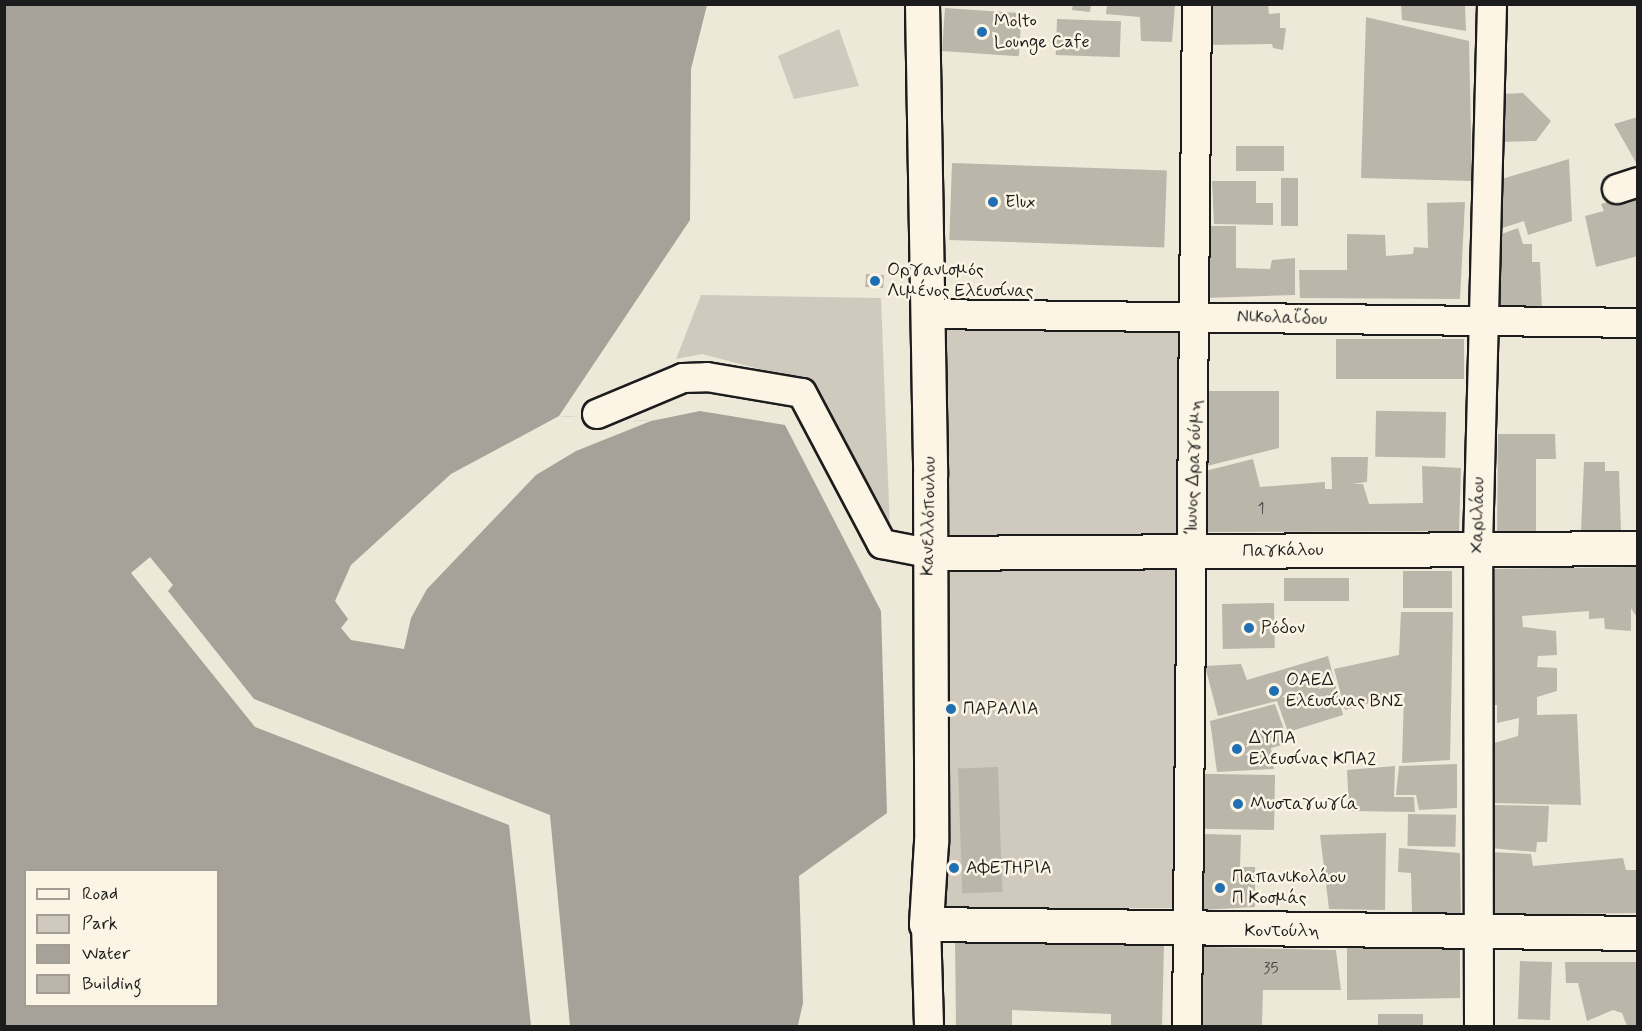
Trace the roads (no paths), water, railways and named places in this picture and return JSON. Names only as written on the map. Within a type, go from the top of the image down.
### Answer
[{"type":"main road","name":"Κανελλόπουλου","points":[[922,4],[931,842],[926,924]]},
{"type":"main road","name":"Παγκάλου","points":[[928,553],[1038,554],[1478,547],[1638,548]]},
{"type":"main road","name":"Κοντούλη","points":[[926,924],[1187,930],[1638,933]]},
{"type":"street","name":"Ίωνος Δραγούμη","points":[[1187,1026],[1191,552],[1196,315],[1197,4]]},
{"type":"street","name":"Χαριλάου","points":[[1479,1026],[1477,932],[1478,547],[1492,4]]},
{"type":"street","name":"Νικολαΐδου","points":[[926,314],[1196,315],[1482,323],[1638,323]]},
{"type":"street","points":[[597,414],[683,378],[706,377],[802,393],[882,544],[928,553]]},
{"type":"street","name":"Κανελλόπουλου","points":[[926,924],[929,1026]]},
{"type":"water","points":[[5,5],[707,5],[691,69],[690,220],[559,416],[651,421],[700,411],[785,425],[881,611],[887,813],[799,876],[803,1003],[798,1025],[5,1026]]},
{"type":"place","name":"Molto Lounge Cafe","points":[[982,32]]},
{"type":"place","name":"Elux","points":[[993,202]]},
{"type":"place","name":"Οργανισμός Λιμένος Ελευσίνας","points":[[875,281]]},
{"type":"place","name":"Ρόδον","points":[[1249,628]]},
{"type":"place","name":"ΟΑΕΔ Ελευσίνας ΒΝΣ","points":[[1274,691]]},
{"type":"place","name":"ΠΑΡΑΛΙΑ","points":[[951,709]]},
{"type":"place","name":"ΔΥΠΑ Ελευσίνας ΚΠΑ2","points":[[1237,749]]},
{"type":"place","name":"Μυσταγωγία","points":[[1238,804]]},
{"type":"place","name":"ΑΦΕΤΗΡΙΑ","points":[[954,868]]},
{"type":"place","name":"Παπανικολάου Π Κοσμάς","points":[[1220,888]]}]
